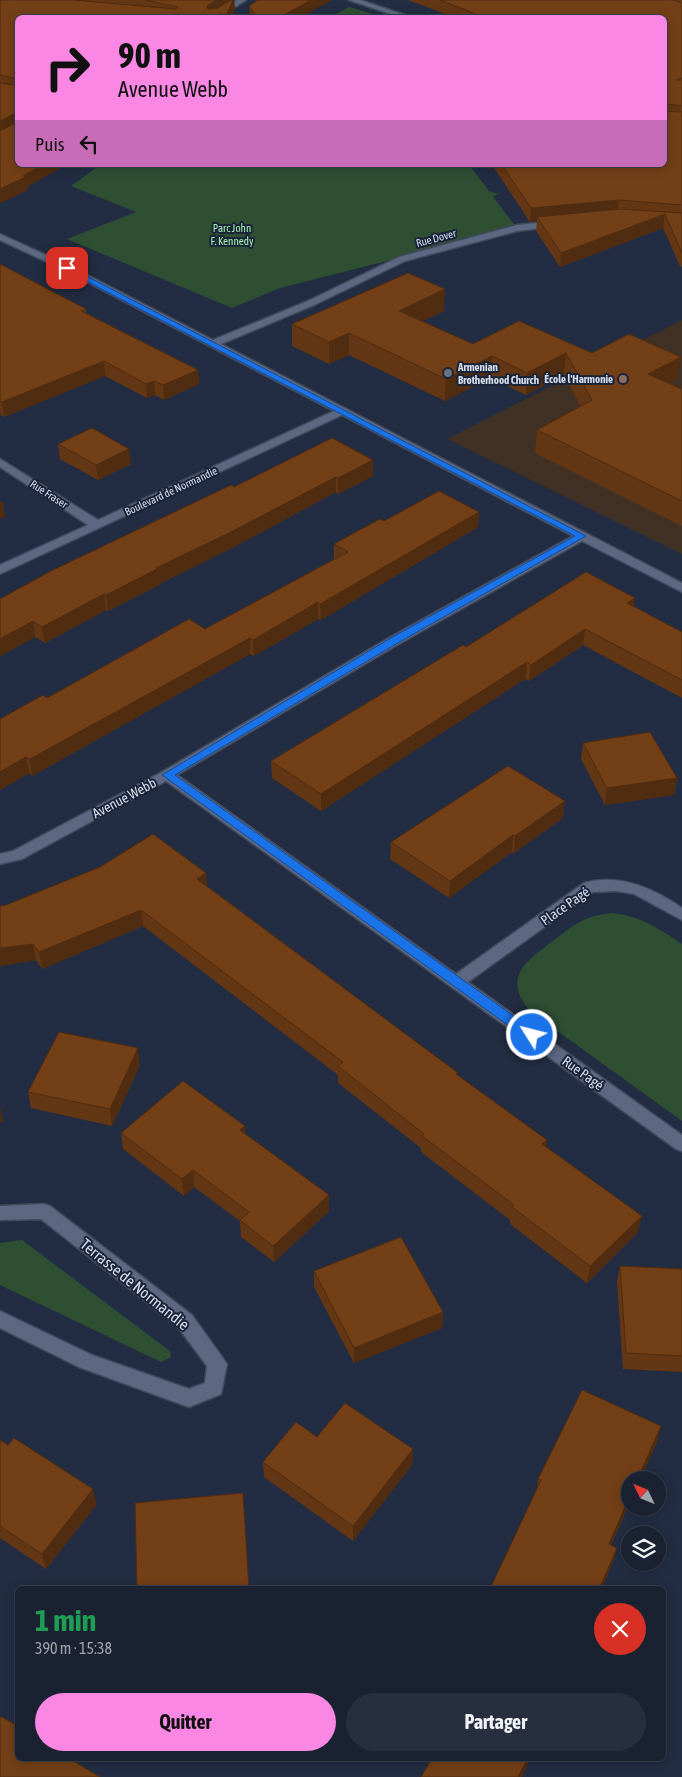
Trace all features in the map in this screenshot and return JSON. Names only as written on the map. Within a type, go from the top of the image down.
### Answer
[{"type":"street","points":[[217,15],[242,0]]},
{"type":"street","points":[[353,0],[401,15]]},
{"type":"street","name":"Rue Dover","points":[[212,344],[311,303],[402,259],[517,228],[563,224]]},
{"type":"street","points":[[0,237],[61,265],[682,588]]},
{"type":"street","name":"Boulevard de Normandie","points":[[0,570],[342,412]]},
{"type":"street","name":"Rue Fraser","points":[[0,462],[97,525]]},
{"type":"street","name":"Avenue Webb","points":[[0,859],[17,855],[167,775],[392,642],[582,536]]},
{"type":"street","name":"Rue Pagé","points":[[167,775],[682,1144]]},
{"type":"street","name":"Place Pagé","points":[[458,982],[589,886],[615,884],[646,892],[682,915]]},
{"type":"street","name":"Terrasse de Normandie","points":[[0,1213],[44,1211],[186,1321],[217,1364],[214,1388],[189,1398],[86,1361],[0,1319]]},
{"type":"shaded area","name":"École l'Harmonie","points":[[682,320],[682,554],[447,439]]},
{"type":"green space","points":[[349,7],[376,15],[335,15]]},
{"type":"green space","name":"Parc John F. Kennedy","points":[[97,167],[471,167],[489,191],[498,194],[493,197],[517,228],[280,288],[232,308],[67,239],[136,212],[71,186]]},
{"type":"green space","points":[[612,913],[641,920],[682,944],[682,1121],[531,1012],[522,1000],[518,990],[517,981],[520,973],[525,965],[541,950],[585,919]]},
{"type":"green space","points":[[22,1240],[170,1351],[171,1357],[161,1362],[0,1285],[0,1243]]},
{"type":"building","points":[[0,0],[73,0],[176,9],[178,7],[145,0],[216,0],[207,6],[208,9],[218,8],[233,0],[226,15],[15,15],[15,78],[0,75]]},
{"type":"building","points":[[258,0],[311,0],[284,15],[255,15],[249,6]]},
{"type":"building","points":[[440,0],[673,0],[682,3],[682,78],[677,80],[682,80],[682,106],[667,104],[667,15],[477,15]]},
{"type":"building","points":[[0,83],[15,85],[15,114],[0,121]]},
{"type":"building","points":[[667,111],[682,112],[682,205],[619,200],[531,208],[503,167],[667,167]]},
{"type":"building","points":[[15,123],[15,167],[39,167],[23,176],[26,177],[0,189],[0,131]]},
{"type":"building","points":[[619,209],[682,213],[682,253],[665,214],[561,253],[537,217]]},
{"type":"building","points":[[0,264],[86,309],[81,311],[198,370],[163,385],[154,381],[146,384],[104,361],[2,402],[0,401]]},
{"type":"building","points":[[408,273],[445,289],[399,311],[473,344],[519,321],[592,353],[629,334],[681,357],[648,374],[682,389],[682,501],[537,430],[592,400],[566,353],[527,373],[492,356],[446,379],[349,333],[329,342],[292,324]]},
{"type":"building","points":[[92,428],[129,449],[96,465],[58,444]]},
{"type":"building","points":[[332,438],[373,460],[156,568],[106,595],[104,594],[42,627],[33,621],[0,639],[0,599],[49,572],[231,485],[234,487]]},
{"type":"building","points":[[439,491],[479,512],[320,604],[318,602],[253,640],[250,638],[30,759],[26,757],[0,772],[0,719],[43,695],[47,698],[189,619],[205,629],[348,552],[334,544],[380,519],[384,521]]},
{"type":"building","points":[[586,572],[635,598],[627,603],[682,632],[682,680],[585,629],[531,665],[527,662],[321,794],[271,761],[463,645],[466,647]]},
{"type":"building","points":[[650,732],[677,778],[607,788],[583,743]]},
{"type":"building","points":[[508,766],[565,801],[515,836],[513,835],[450,881],[391,842]]},
{"type":"building","points":[[153,834],[206,873],[197,879],[547,1140],[542,1144],[642,1216],[590,1266],[512,1207],[514,1205],[422,1136],[424,1134],[338,1066],[343,1062],[141,910],[39,952],[33,944],[0,948],[0,906],[100,867]]},
{"type":"building","points":[[59,1032],[138,1048],[110,1109],[28,1092]]},
{"type":"building","points":[[183,1081],[245,1126],[240,1130],[329,1195],[273,1246],[240,1220],[249,1212],[193,1170],[182,1179],[121,1133]]},
{"type":"building","points":[[401,1237],[443,1312],[354,1348],[314,1271]]},
{"type":"building","points":[[620,1266],[682,1269],[682,1356],[626,1353]]},
{"type":"building","points":[[582,1390],[661,1426],[641,1471],[621,1471],[621,1516],[609,1544],[617,1548],[600,1586],[491,1586],[541,1480],[538,1479]]},
{"type":"building","points":[[345,1403],[413,1449],[353,1526],[263,1462],[296,1422],[317,1437]]},
{"type":"building","points":[[14,1438],[93,1489],[42,1554],[0,1526],[0,1440],[8,1445]]},
{"type":"building","points":[[243,1493],[249,1586],[137,1586],[135,1503]]},
{"type":"building","points":[[0,1716],[15,1724],[15,1761],[73,1761],[100,1777],[0,1777]]},
{"type":"building","points":[[431,1761],[526,1761],[518,1777],[421,1777]]},
{"type":"place","name":"Armenian Brotherhood Church","points":[[448,373]]},
{"type":"place","name":"École l'Harmonie","points":[[623,379]]},
{"type":"route","points":[[67,268],[582,536],[392,642],[167,775],[532,1035]]}]
